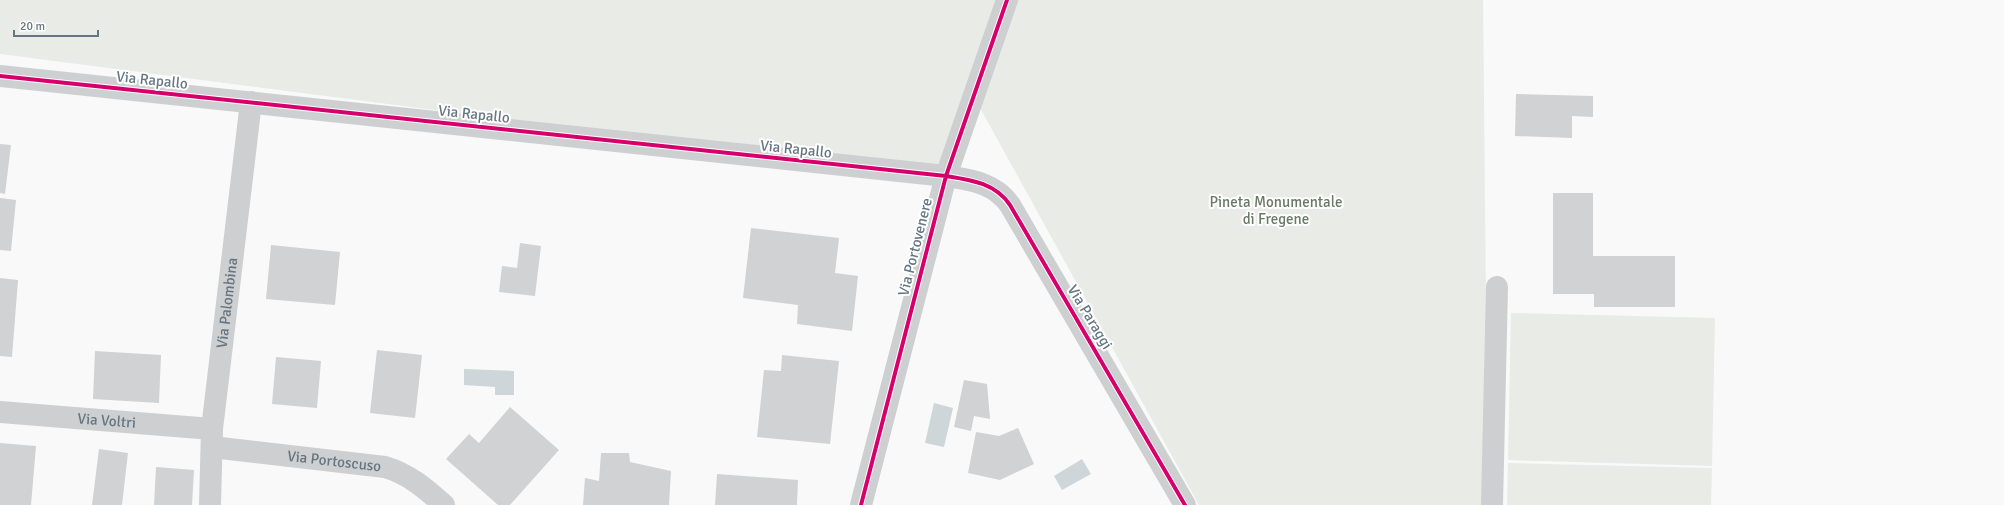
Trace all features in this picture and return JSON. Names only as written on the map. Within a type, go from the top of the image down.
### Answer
[{"type":"street","name":"Via Portovenere","points":[[861,505],[946,176],[1007,0]]},
{"type":"street","name":"Via Rapallo","points":[[0,76],[946,176]]},
{"type":"street","name":"Via Palombina","points":[[210,505],[212,438],[251,102]]},
{"type":"street","name":"Via Paraggi","points":[[946,176],[980,182],[992,188],[1007,200],[1117,386],[1185,505]]},
{"type":"street","points":[[1492,505],[1497,287]]},
{"type":"street","name":"Via Voltri","points":[[0,412],[212,438]]},
{"type":"street","name":"Via Portoscuso","points":[[212,438],[385,467],[415,481],[444,505]]},
{"type":"green space","points":[[0,0],[1007,0],[946,176],[0,54]]},
{"type":"green space","name":"Pineta Monumentale di Fregene","points":[[1016,0],[1483,0],[1488,505],[1199,505],[979,106]]},
{"type":"green space","points":[[1511,313],[1715,318],[1712,466],[1508,460]]},
{"type":"green space","points":[[1508,463],[1712,468],[1711,505],[1507,505]]},
{"type":"shaded area","points":[[464,369],[514,371],[514,395],[495,395],[495,387],[464,385]]},
{"type":"shaded area","points":[[934,403],[953,408],[944,447],[925,443]]},
{"type":"shaded area","points":[[1082,459],[1091,474],[1062,490],[1054,476]]},
{"type":"building","points":[[1516,94],[1593,96],[1593,117],[1572,116],[1572,138],[1515,136]]},
{"type":"building","points":[[0,144],[11,145],[5,194],[0,193]]},
{"type":"building","points":[[1553,193],[1593,193],[1593,256],[1675,256],[1675,307],[1594,307],[1594,294],[1553,294]]},
{"type":"building","points":[[0,198],[16,200],[11,251],[0,250]]},
{"type":"building","points":[[751,228],[839,238],[835,273],[858,276],[852,331],[797,324],[798,305],[743,298]]},
{"type":"building","points":[[520,243],[541,246],[535,296],[499,292],[502,266],[517,268]]},
{"type":"building","points":[[271,245],[340,252],[335,305],[266,299]]},
{"type":"building","points":[[0,278],[18,280],[12,357],[0,356]]},
{"type":"building","points":[[377,350],[422,355],[415,418],[370,413]]},
{"type":"building","points":[[95,351],[161,355],[159,403],[93,399]]},
{"type":"building","points":[[782,355],[839,361],[830,444],[757,437],[764,370],[781,371]]},
{"type":"building","points":[[276,357],[321,361],[317,408],[272,404]]},
{"type":"building","points":[[964,380],[987,384],[990,419],[974,416],[971,431],[954,427]]},
{"type":"building","points":[[510,407],[559,450],[510,505],[498,505],[446,459],[469,434],[479,443]]},
{"type":"building","points":[[1018,428],[1034,464],[1000,480],[968,473],[976,432],[999,436]]},
{"type":"building","points":[[0,443],[36,446],[31,505],[0,505]]},
{"type":"building","points":[[99,449],[128,453],[122,505],[92,505]]},
{"type":"building","points":[[601,453],[629,453],[630,462],[671,471],[669,505],[583,505],[585,478],[599,481]]},
{"type":"building","points":[[156,467],[194,470],[192,505],[154,505]]},
{"type":"building","points":[[717,474],[798,480],[797,505],[715,505]]},
{"type":"cycle path","points":[[861,505],[946,176],[1007,0]]},
{"type":"cycle path","points":[[0,76],[946,176],[982,184],[997,192],[1010,205],[1185,505]]}]
